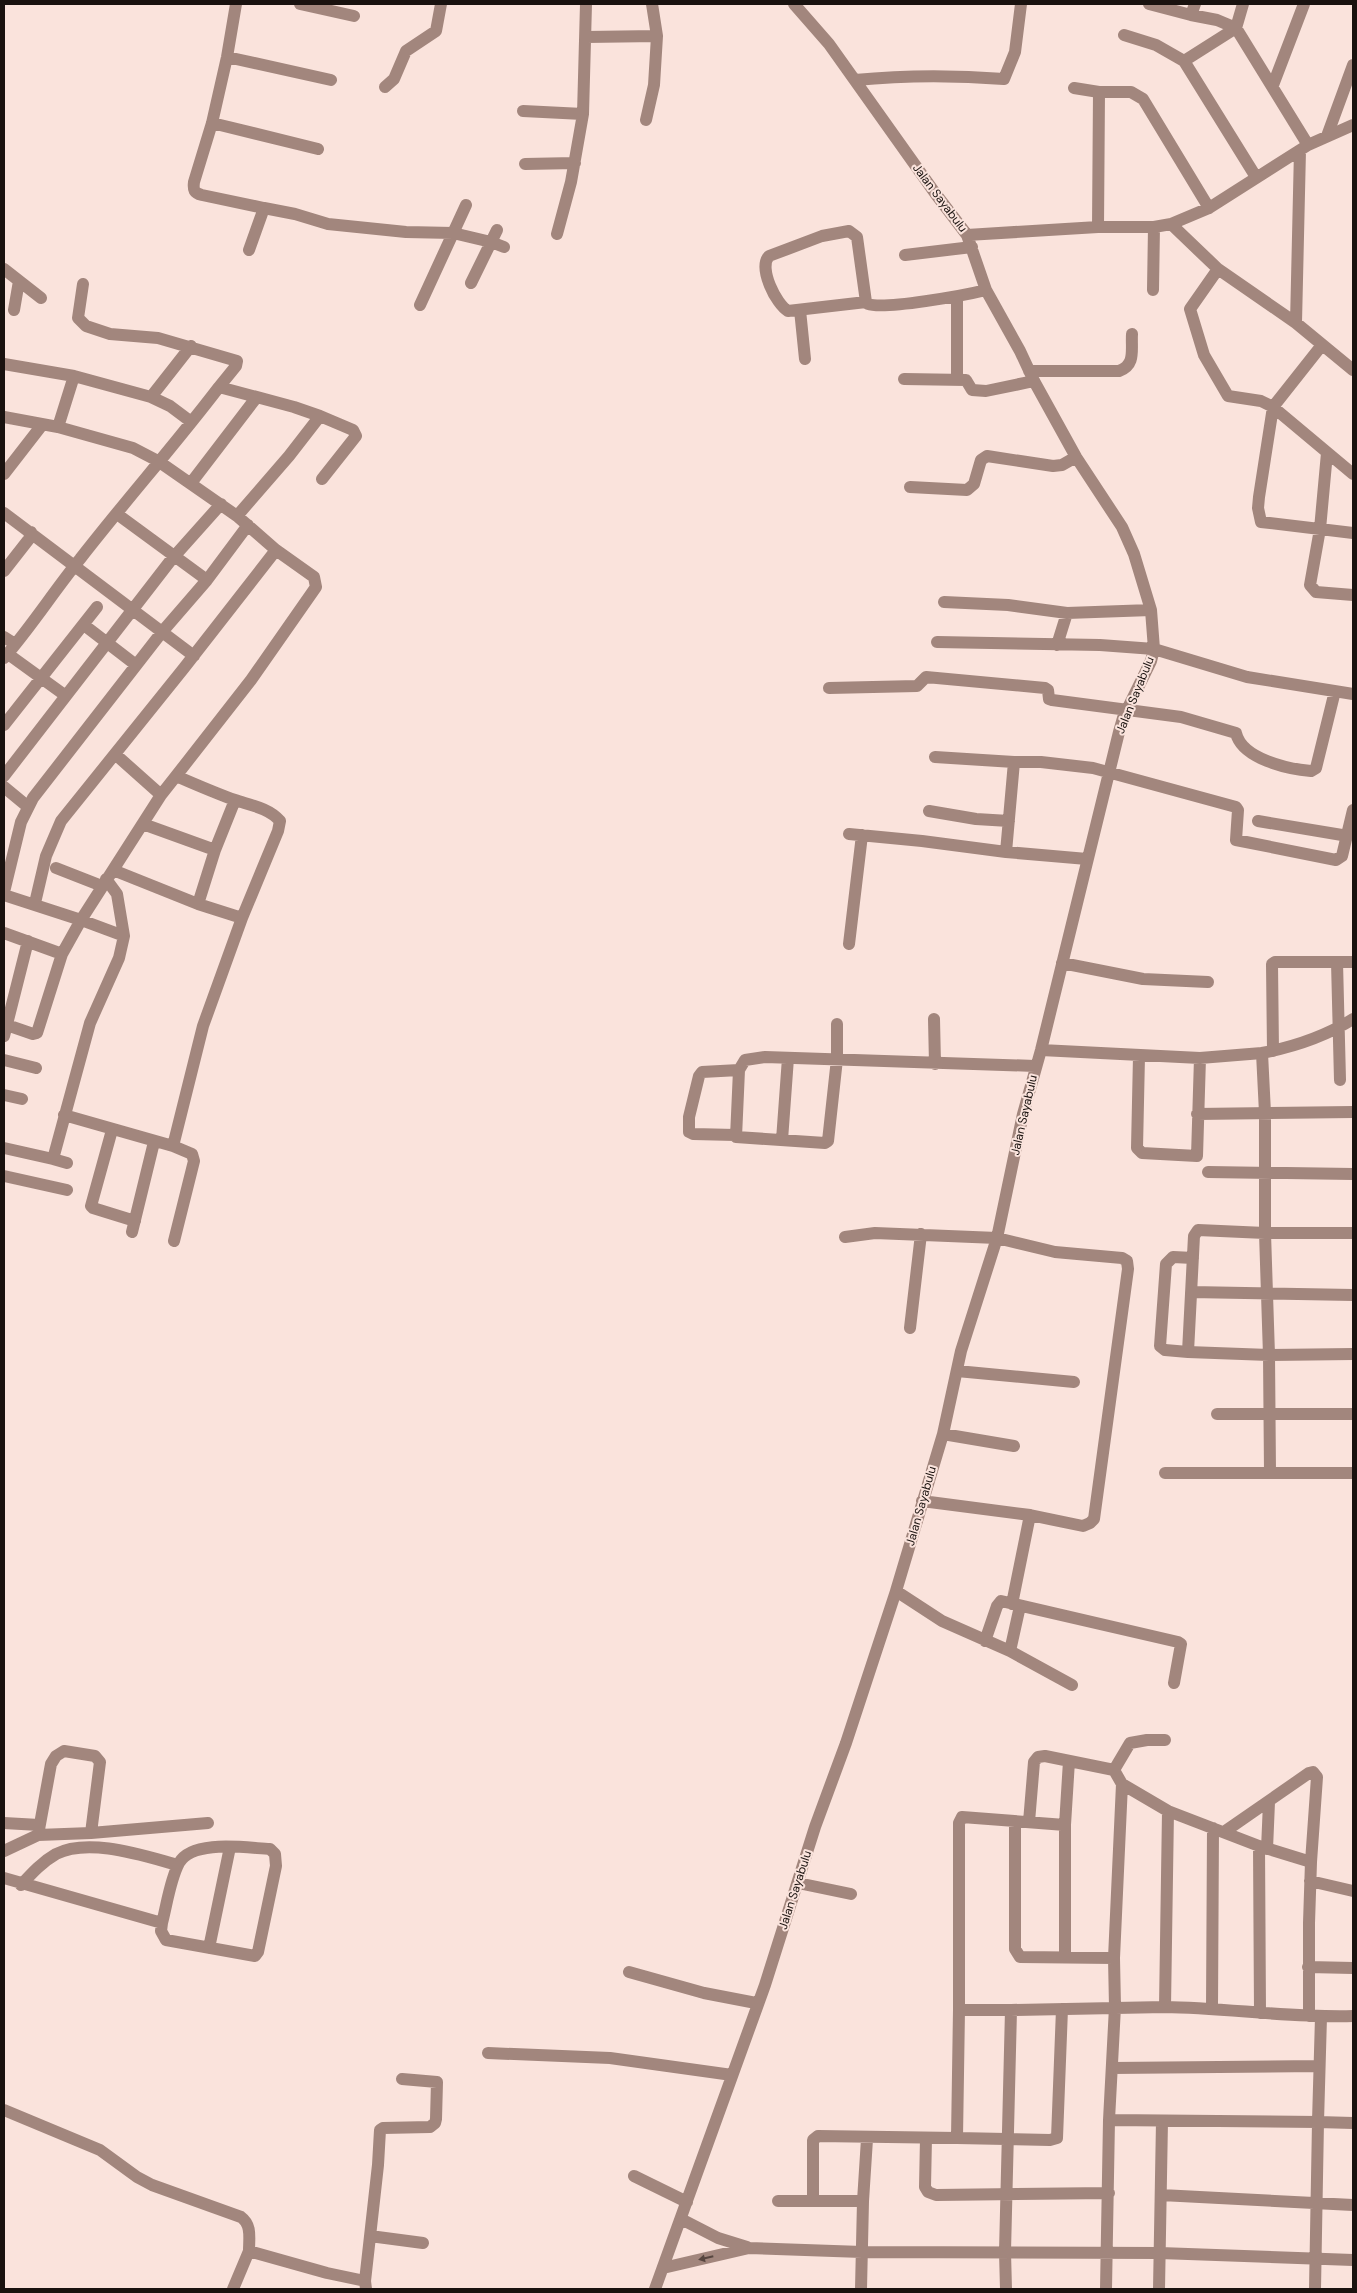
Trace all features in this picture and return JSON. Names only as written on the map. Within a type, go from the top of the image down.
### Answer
[{"type":"street","points":[[236,4],[212,123],[194,182],[193,189],[196,193],[295,214],[328,224],[426,233],[494,236],[504,247]]},
{"type":"street","points":[[300,4],[326,6],[354,16]]},
{"type":"street","points":[[385,88],[394,79],[406,52],[436,31],[441,4]]},
{"type":"street","points":[[556,234],[575,163],[583,114],[586,4]]},
{"type":"street","points":[[646,120],[654,85],[657,36],[652,4]]},
{"type":"street","name":"Jalan Sayabulu","points":[[655,2289],[756,2003],[764,1986],[896,1591],[943,1434],[957,1371],[997,1238],[1035,1066],[1041,1050],[1119,732],[1151,660],[1154,649],[1151,610],[1134,554],[1122,527],[1076,457],[1031,376],[1020,351],[986,290],[969,241],[829,44],[794,4]]},
{"type":"street","points":[[855,80],[900,75],[960,75],[1004,78],[1015,52],[1021,4]]},
{"type":"street","points":[[1149,4],[1193,9],[1236,28],[1273,85],[1304,148],[1296,324]]},
{"type":"street","points":[[1184,60],[1236,28],[1243,4]]},
{"type":"street","points":[[1273,85],[1304,4]]},
{"type":"street","points":[[1124,35],[1156,45],[1184,60],[1256,177]]},
{"type":"street","points":[[586,37],[657,36]]},
{"type":"street","points":[[227,56],[331,80]]},
{"type":"street","points":[[1327,136],[1353,65]]},
{"type":"street","points":[[1074,88],[1099,92],[1131,92],[1142,99],[1208,208]]},
{"type":"street","points":[[1098,227],[1099,92]]},
{"type":"street","points":[[523,111],[583,114]]},
{"type":"street","points":[[212,123],[318,148]]},
{"type":"street","points":[[905,254],[969,241],[1098,227],[1154,227],[1171,224],[1208,208],[1304,148],[1353,125]]},
{"type":"street","points":[[525,164],[575,163]]},
{"type":"street","points":[[420,305],[466,204]]},
{"type":"street","points":[[249,250],[264,208]]},
{"type":"street","points":[[1171,224],[1218,269],[1296,324],[1353,370]]},
{"type":"street","points":[[1153,290],[1154,227]]},
{"type":"street","points":[[866,302],[857,237],[849,231],[822,236],[769,256],[765,260],[764,268],[781,307],[788,311],[866,302],[877,305],[957,296],[986,290]]},
{"type":"street","points":[[471,283],[494,236]]},
{"type":"street","points":[[4,269],[41,298]]},
{"type":"street","points":[[1218,269],[1190,309],[1204,355],[1228,396],[1261,401],[1273,407],[1353,474]]},
{"type":"street","points":[[14,310],[19,281]]},
{"type":"street","points":[[9,652],[75,565],[236,366],[237,361],[191,346],[158,338],[110,334],[86,326],[78,318],[83,284]]},
{"type":"street","points":[[957,296],[957,380]]},
{"type":"street","points":[[800,310],[805,359]]},
{"type":"street","points":[[904,378],[966,380],[972,390],[986,391],[1031,376],[1119,371],[1127,368],[1131,362],[1132,334]]},
{"type":"street","points":[[1322,345],[1273,407],[1259,497],[1259,518],[1260,522],[1264,523],[1353,533]]},
{"type":"street","points":[[151,397],[191,346]]},
{"type":"street","points":[[4,364],[74,376],[151,397],[170,406],[190,421]]},
{"type":"street","points":[[58,427],[74,376]]},
{"type":"street","points":[[219,388],[294,407],[352,430],[356,436],[322,479]]},
{"type":"street","points":[[191,483],[256,398]]},
{"type":"street","points":[[237,516],[290,456],[320,416]]},
{"type":"street","points":[[4,417],[58,427],[133,448],[158,461],[221,504],[276,550],[314,577],[316,587],[251,680],[161,795],[107,878],[62,954],[37,1033],[33,1034],[5,1028],[28,941]]},
{"type":"street","points":[[4,474],[42,425]]},
{"type":"street","points":[[1327,453],[1320,529],[1310,585],[1316,592],[1353,596]]},
{"type":"street","points":[[910,487],[967,490],[974,484],[981,460],[987,456],[1053,466],[1062,465],[1076,457]]},
{"type":"street","points":[[4,776],[174,557],[221,504]]},
{"type":"street","points":[[4,513],[194,656]]},
{"type":"street","points":[[117,514],[207,580]]},
{"type":"street","points":[[124,936],[35,903],[4,894],[21,822],[27,806],[162,632],[207,580],[248,525]]},
{"type":"street","points":[[4,571],[29,540],[30,532]]},
{"type":"street","points":[[35,903],[46,856],[57,828],[276,550]]},
{"type":"street","points":[[944,602],[1008,605],[1067,613],[1151,610]]},
{"type":"street","points":[[4,724],[97,607]]},
{"type":"street","points":[[1057,646],[1067,613]]},
{"type":"street","points":[[84,625],[136,665]]},
{"type":"street","points":[[4,636],[9,652],[40,678],[66,696]]},
{"type":"street","points":[[938,642],[1057,646],[1100,645],[1154,649],[1246,677],[1353,694]]},
{"type":"street","points":[[829,688],[917,686],[926,677],[1045,688],[1048,690],[1049,699],[1052,700],[1181,717],[1233,731],[1236,733],[1241,744],[1248,750],[1276,765],[1311,771],[1316,768],[1335,691]]},
{"type":"street","points":[[115,754],[161,795]]},
{"type":"street","points":[[935,757],[1064,764],[1093,768],[1236,808],[1238,810],[1236,838],[1239,841],[1336,860],[1342,856],[1352,819]]},
{"type":"street","points":[[1006,852],[1014,762]]},
{"type":"street","points":[[173,1146],[203,1026],[242,918],[278,832],[280,822],[276,816],[251,804],[235,800],[176,776]]},
{"type":"street","points":[[4,787],[27,806]]},
{"type":"street","points":[[198,904],[215,850],[235,800]]},
{"type":"street","points":[[929,811],[976,819],[1009,821]]},
{"type":"street","points":[[1258,821],[1348,836]]},
{"type":"street","points":[[143,824],[215,850]]},
{"type":"street","points":[[849,834],[1006,852],[1087,859]]},
{"type":"street","points":[[849,944],[862,835]]},
{"type":"street","points":[[56,868],[107,878],[242,918]]},
{"type":"street","points":[[53,1159],[90,1023],[119,958],[124,936],[117,894],[107,878]]},
{"type":"street","points":[[4,933],[62,954]]},
{"type":"street","points":[[1270,1473],[1268,1294],[1264,1233],[1264,1173],[1267,1052],[1272,964],[1275,962],[1353,962]]},
{"type":"street","points":[[1337,962],[1340,1080]]},
{"type":"street","points":[[1062,963],[1143,979],[1208,982]]},
{"type":"street","points":[[1041,1050],[1200,1058],[1267,1052],[1338,1029],[1353,1019]]},
{"type":"street","points":[[934,1020],[935,1064]]},
{"type":"street","points":[[739,1070],[702,1072],[698,1076],[688,1117],[689,1132],[692,1134],[735,1135],[825,1143],[828,1141],[837,1059],[837,1024]]},
{"type":"street","points":[[1139,1056],[1137,1136],[1139,1152],[1197,1156],[1200,1058]]},
{"type":"street","points":[[735,1135],[739,1070],[744,1060],[765,1057],[1035,1066]]},
{"type":"street","points":[[782,1140],[788,1058]]},
{"type":"street","points":[[4,1060],[36,1068]]},
{"type":"street","points":[[4,1095],[22,1099]]},
{"type":"street","points":[[1197,1114],[1353,1112]]},
{"type":"street","points":[[64,1115],[190,1152],[194,1157],[194,1161],[174,1241]]},
{"type":"street","points":[[112,1130],[91,1206],[133,1226],[154,1142]]},
{"type":"street","points":[[4,1148],[68,1163]]},
{"type":"street","points":[[1208,1172],[1353,1174]]},
{"type":"street","points":[[4,1176],[67,1190]]},
{"type":"street","points":[[1188,1352],[1194,1236],[1198,1230],[1264,1233],[1353,1233]]},
{"type":"street","points":[[844,1237],[875,1233],[997,1238],[1055,1252],[1122,1258],[1127,1261],[1128,1269],[1094,1519],[1090,1524],[1083,1526],[1030,1515],[922,1501]]},
{"type":"street","points":[[910,1328],[921,1234]]},
{"type":"street","points":[[1193,1258],[1173,1256],[1166,1264],[1160,1318],[1160,1346],[1165,1350],[1269,1355],[1353,1354]]},
{"type":"street","points":[[1191,1292],[1353,1295]]},
{"type":"street","points":[[957,1371],[1074,1382]]},
{"type":"street","points":[[1218,1414],[1353,1414]]},
{"type":"street","points":[[943,1434],[1014,1446]]},
{"type":"street","points":[[1166,1473],[1353,1473]]},
{"type":"street","points":[[1010,1651],[1030,1515]]},
{"type":"street","points":[[896,1591],[942,1620],[1010,1651],[1072,1685]]},
{"type":"street","points":[[985,1641],[1001,1601],[1178,1642],[1181,1644],[1182,1650],[1174,1683]]},
{"type":"street","points":[[1114,1770],[1130,1743],[1146,1740],[1166,1740]]},
{"type":"street","points":[[4,1851],[39,1830],[53,1760],[64,1751],[92,1755],[97,1757],[100,1765],[92,1833]]},
{"type":"street","points":[[1029,1822],[1034,1762],[1038,1757],[1045,1756],[1114,1770],[1122,1784],[1168,1811],[1263,1847],[1311,1862]]},
{"type":"street","points":[[1065,1958],[1065,1825],[1069,1761]]},
{"type":"street","points":[[1219,1830],[1269,1802],[1309,1773],[1315,1772],[1317,1777],[1310,1881],[1308,1967],[1315,2016],[1319,2066],[1315,2289]]},
{"type":"street","points":[[1106,2289],[1109,2120],[1115,2007],[1114,1958],[1122,1784]]},
{"type":"street","points":[[1260,2013],[1263,1847],[1269,1802]]},
{"type":"street","points":[[1165,2008],[1168,1811]]},
{"type":"street","points":[[957,2138],[960,1818],[965,1816],[1065,1825]]},
{"type":"street","points":[[1015,1822],[1014,1949],[1020,1957],[1114,1958]]},
{"type":"street","points":[[4,1823],[39,1830],[92,1833],[208,1823]]},
{"type":"street","points":[[1212,2008],[1219,1830]]},
{"type":"street","points":[[209,1948],[230,1847]]},
{"type":"street","points":[[230,1847],[270,1849],[277,1857],[275,1873],[256,1955],[166,1940],[161,1931],[162,1923],[178,1866],[183,1857],[193,1851],[230,1847]]},
{"type":"street","points":[[21,1885],[36,1869],[58,1854],[78,1849],[114,1849],[178,1866]]},
{"type":"street","points":[[4,1878],[21,1885],[162,1923]]},
{"type":"street","points":[[1310,1881],[1353,1891]]},
{"type":"street","points":[[798,1883],[851,1894]]},
{"type":"street","points":[[1308,1967],[1353,1968]]},
{"type":"street","points":[[629,1972],[704,1993],[756,2003]]},
{"type":"street","points":[[959,2010],[1115,2007],[1212,2008],[1260,2013],[1353,2016]]},
{"type":"street","points":[[813,2201],[813,2140],[818,2136],[1050,2140],[1057,2138],[1062,2008]]},
{"type":"street","points":[[1006,2289],[1005,2252],[1011,2010]]},
{"type":"street","points":[[488,2053],[610,2058],[732,2075]]},
{"type":"street","points":[[1112,2068],[1319,2066]]},
{"type":"street","points":[[249,2251],[366,2285],[380,2130],[383,2128],[430,2127],[435,2123],[436,2119],[437,2082],[402,2079]]},
{"type":"street","points":[[4,2110],[100,2150],[137,2177],[152,2185],[241,2217],[247,2221],[250,2232],[249,2251],[233,2289]]},
{"type":"street","points":[[1109,2120],[1353,2123]]},
{"type":"street","points":[[1159,2289],[1162,2121]]},
{"type":"street","points":[[861,2289],[867,2138]]},
{"type":"street","points":[[926,2138],[925,2187],[928,2192],[936,2195],[1109,2193]]},
{"type":"street","points":[[634,2176],[687,2202]]},
{"type":"street","points":[[1161,2195],[1353,2206]]},
{"type":"street","points":[[778,2201],[863,2201]]},
{"type":"street","points":[[681,2219],[718,2238],[749,2248]]},
{"type":"street","points":[[370,2236],[424,2243]]},
{"type":"street","points":[[663,2268],[749,2248],[862,2252],[1160,2253],[1353,2260]]}]
